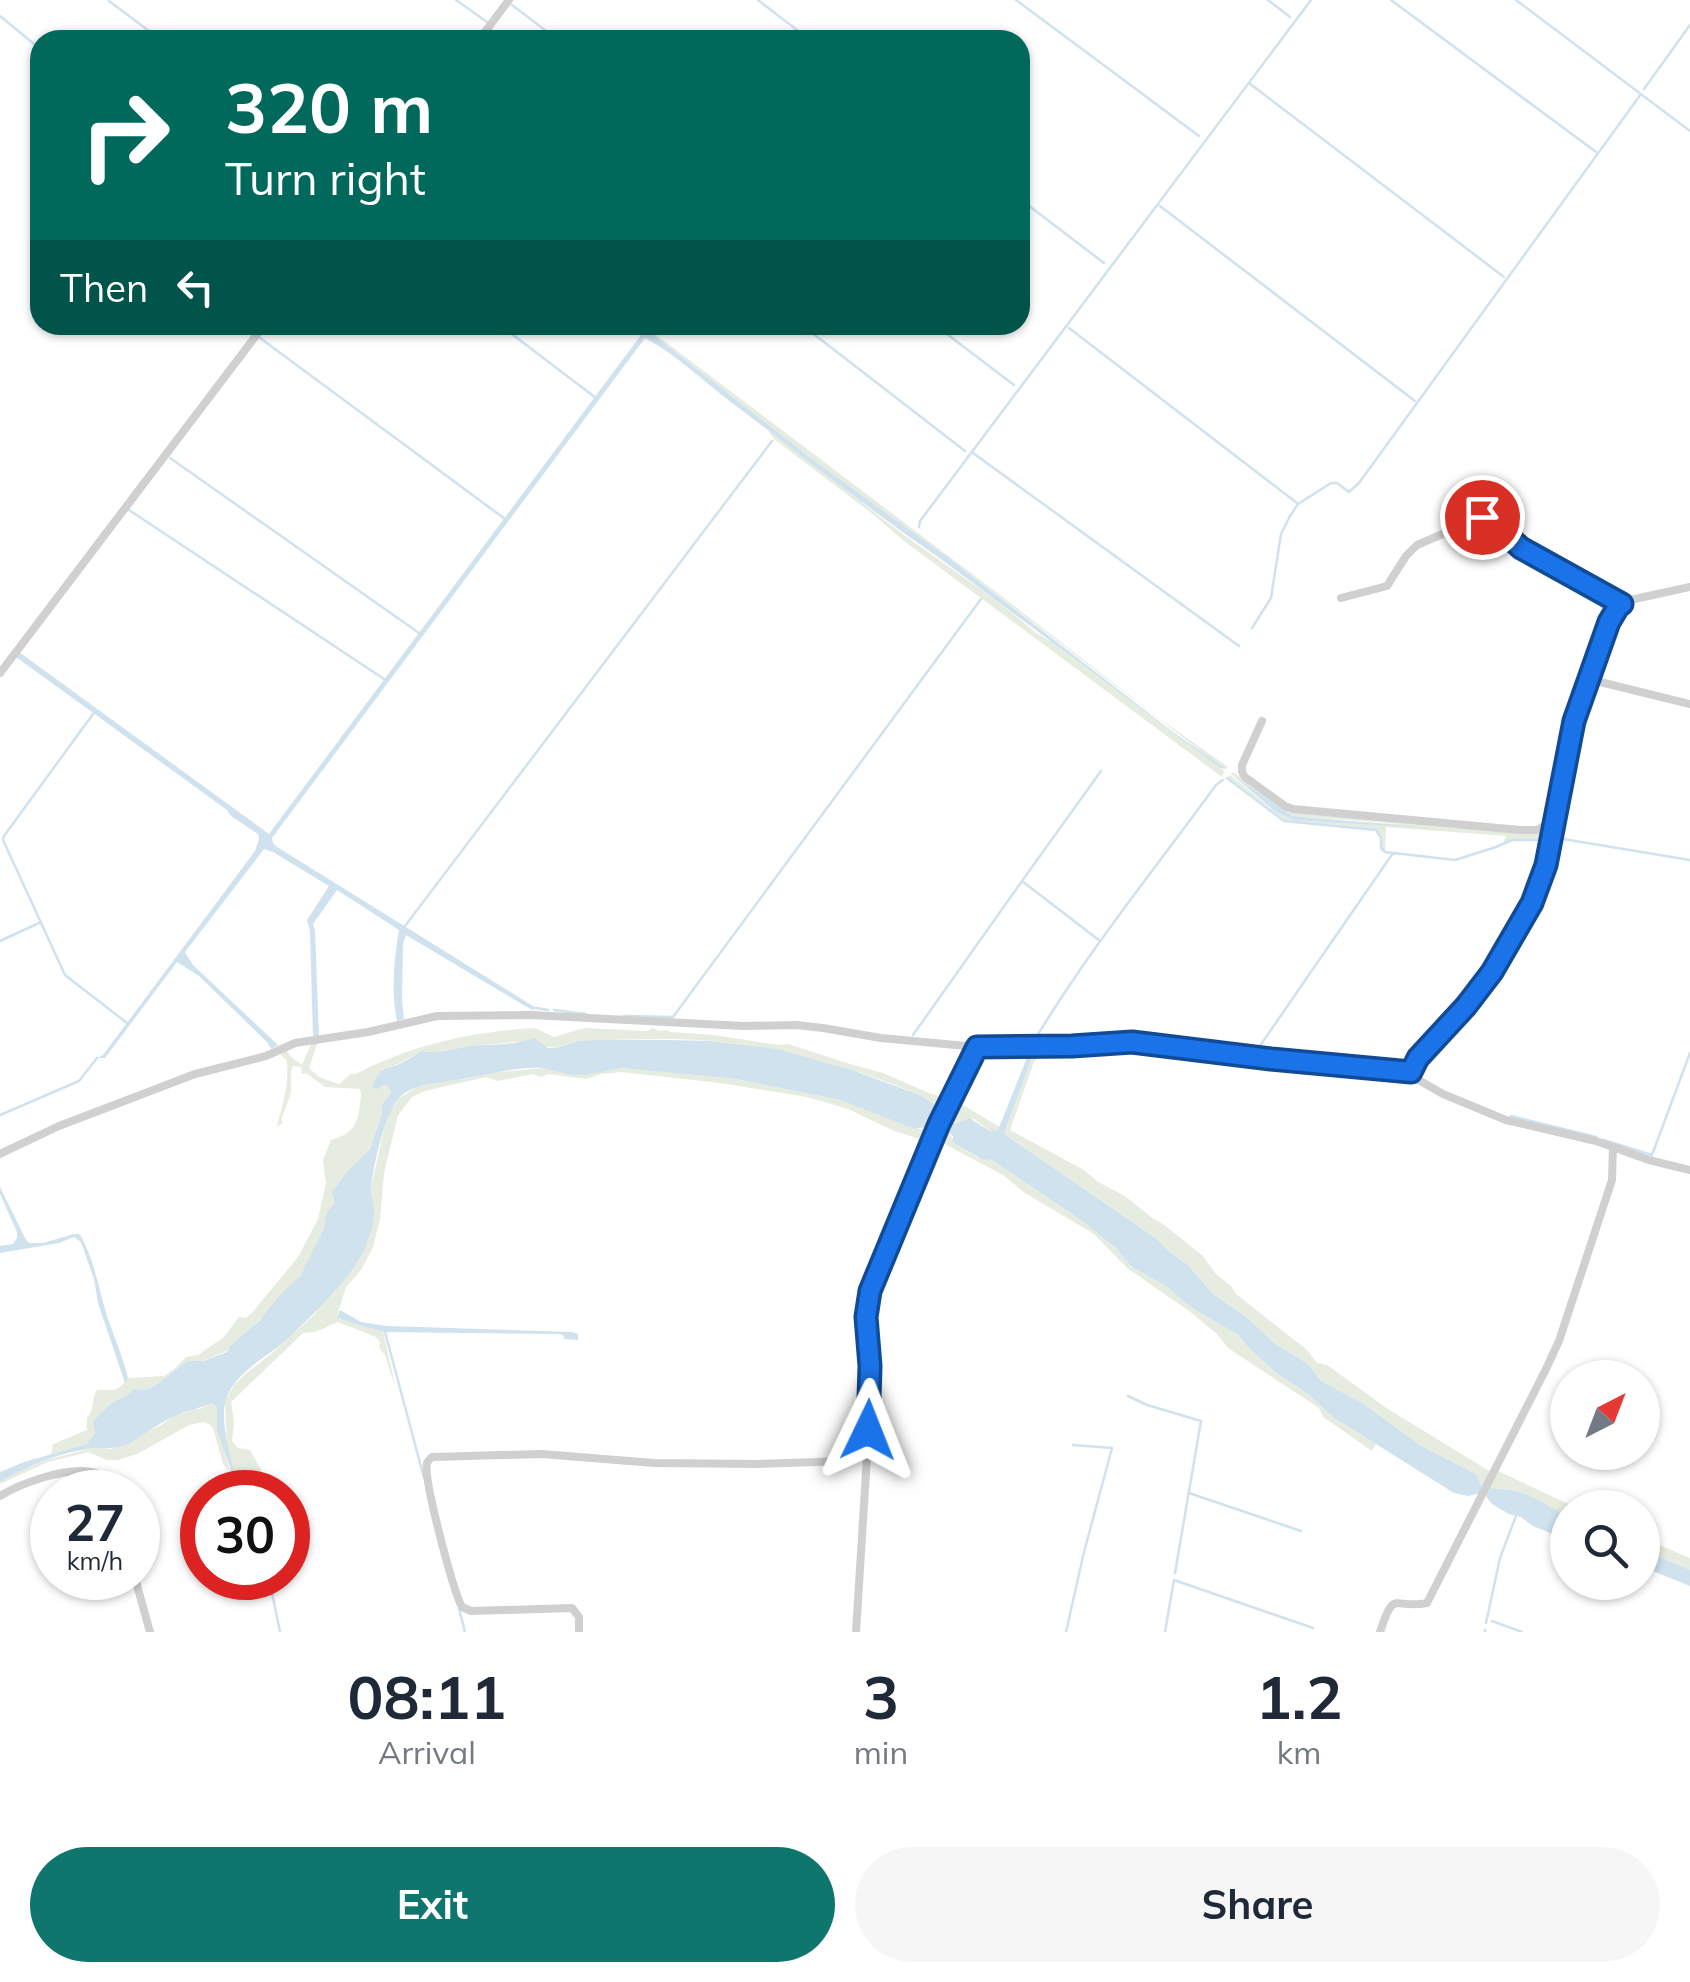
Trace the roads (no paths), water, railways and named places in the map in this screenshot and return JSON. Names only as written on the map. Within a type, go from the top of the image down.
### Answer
[{"type":"street","points":[[486,30],[509,0]]},
{"type":"street","points":[[0,673],[256,335]]},
{"type":"street","points":[[1341,598],[1387,586],[1417,546],[1482,517],[1521,548],[1622,604]]},
{"type":"street","points":[[1411,1072],[1418,1058],[1480,989],[1524,919],[1542,881],[1574,721],[1609,622],[1618,607],[1630,600],[1690,587]]},
{"type":"street","points":[[1588,679],[1690,704]]},
{"type":"street","points":[[1262,720],[1242,772],[1285,806],[1520,830],[1536,830],[1556,820]]},
{"type":"street","points":[[0,1154],[88,1114],[195,1074],[266,1056],[295,1043],[437,1016],[796,1026],[977,1047],[1132,1042],[1411,1072]]},
{"type":"street","points":[[856,1632],[870,1366],[866,1317],[870,1291],[939,1124],[977,1047]]},
{"type":"street","points":[[1411,1072],[1443,1094],[1506,1120],[1596,1141],[1690,1170]]},
{"type":"street","points":[[1380,1632],[1394,1602],[1428,1603],[1545,1370],[1559,1340],[1612,1180],[1613,1147]]},
{"type":"street","points":[[579,1632],[579,1617],[572,1608],[471,1611],[462,1607],[429,1484],[428,1463],[432,1456],[542,1454],[654,1464],[758,1464],[848,1460],[866,1452]]},
{"type":"street","points":[[0,1496],[30,1481]]},
{"type":"street","points":[[142,1600],[150,1632]]},
{"type":"water","points":[[641,335],[654,335],[812,459],[1226,769],[1220,768],[860,501],[679,360],[645,338],[272,838],[277,847],[536,1008],[532,1010],[406,935],[404,1019],[397,1021],[394,976],[399,930],[337,890],[313,924],[319,1036],[313,1037],[307,920],[329,886],[264,849],[185,952],[193,965],[278,1045],[271,1049],[199,976],[177,962],[105,1058],[97,1058],[255,851],[259,839],[258,834],[227,810],[16,657],[19,652],[269,834]]},
{"type":"water","points":[[1231,774],[1293,816],[1431,828],[1292,820],[1276,812]]},
{"type":"water","points":[[534,1038],[548,1048],[578,1041],[670,1040],[776,1049],[849,1069],[920,1095],[933,1104],[939,1119],[932,1126],[914,1129],[840,1100],[736,1079],[624,1068],[579,1075],[525,1068],[417,1087],[396,1102],[386,1124],[372,1178],[373,1222],[358,1261],[319,1308],[244,1373],[229,1392],[224,1420],[234,1470],[231,1470],[217,1430],[217,1407],[211,1403],[172,1417],[126,1445],[57,1456],[0,1482],[0,1472],[87,1444],[95,1433],[93,1421],[112,1403],[132,1389],[154,1386],[188,1361],[203,1361],[227,1352],[259,1321],[301,1275],[324,1228],[326,1214],[335,1203],[332,1192],[370,1149],[381,1106],[391,1092],[384,1085],[372,1088],[381,1072],[422,1051]]},
{"type":"water","points":[[1028,1055],[1032,1057],[1004,1134],[1157,1239],[1187,1264],[1213,1294],[1249,1319],[1274,1343],[1308,1364],[1321,1381],[1364,1404],[1421,1446],[1476,1474],[1482,1487],[1480,1493],[1454,1493],[1333,1417],[1276,1373],[1237,1334],[1132,1267],[1116,1248],[1078,1218],[992,1160],[982,1159],[953,1143],[953,1136],[943,1123],[969,1118],[990,1131],[998,1130]]},
{"type":"water","points":[[0,1187],[29,1243],[74,1234],[82,1238],[126,1370],[125,1383],[81,1242],[74,1237],[0,1253],[0,1246],[13,1244],[17,1232]]},
{"type":"water","points":[[340,1310],[361,1322],[387,1326],[572,1332],[578,1334],[578,1340],[564,1339],[559,1334],[385,1332],[337,1317]]},
{"type":"water","points":[[1491,1488],[1511,1490],[1542,1502],[1550,1507],[1550,1533],[1509,1514],[1485,1495]]},
{"type":"water","points":[[1660,1557],[1690,1570],[1690,1586],[1660,1574]]},
{"type":"waterway","points":[[456,0],[487,22]]},
{"type":"waterway","points":[[758,0],[797,30]]},
{"type":"waterway","points":[[1016,0],[1199,136]]},
{"type":"waterway","points":[[1268,0],[1290,17]]},
{"type":"waterway","points":[[919,527],[1311,0]]},
{"type":"waterway","points":[[1391,0],[1596,152]]},
{"type":"waterway","points":[[1516,0],[1690,131]]},
{"type":"waterway","points":[[109,1],[148,30]]},
{"type":"waterway","points":[[512,5],[545,30]]},
{"type":"waterway","points":[[0,16],[30,41]]},
{"type":"waterway","points":[[1644,89],[1690,25]]},
{"type":"waterway","points":[[1249,83],[1504,277]]},
{"type":"waterway","points":[[1252,628],[1271,598],[1281,534],[1298,504],[1331,483],[1349,492],[1359,483],[1641,94]]},
{"type":"waterway","points":[[1160,206],[1415,401]]},
{"type":"waterway","points":[[1030,207],[1104,263]]},
{"type":"waterway","points":[[1069,328],[1297,503]]},
{"type":"waterway","points":[[513,335],[596,398]]},
{"type":"waterway","points":[[815,335],[965,451]]},
{"type":"waterway","points":[[948,335],[1014,385]]},
{"type":"waterway","points":[[260,338],[505,519]]},
{"type":"waterway","points":[[405,926],[772,441]]},
{"type":"waterway","points":[[973,453],[1239,646]]},
{"type":"waterway","points":[[170,458],[419,633]]},
{"type":"waterway","points":[[129,510],[384,679]]},
{"type":"waterway","points":[[624,1016],[673,1017],[981,599]]},
{"type":"waterway","points":[[93,714],[3,840],[65,975],[127,1023]]},
{"type":"waterway","points":[[1100,941],[1022,881],[1101,771]]},
{"type":"waterway","points":[[1227,778],[1284,821],[1376,830],[1385,852],[1455,860],[1512,840],[1550,840]]},
{"type":"waterway","points":[[1034,1041],[1099,943],[1223,780]]},
{"type":"waterway","points":[[1557,838],[1690,860]]},
{"type":"waterway","points":[[1255,1053],[1393,853]]},
{"type":"waterway","points":[[913,1035],[1022,881]]},
{"type":"waterway","points":[[0,941],[39,923]]},
{"type":"waterway","points":[[536,1008],[548,1010]]},
{"type":"waterway","points":[[554,1010],[586,1014]]},
{"type":"waterway","points":[[1604,1140],[1652,1155],[1690,1053]]},
{"type":"waterway","points":[[0,1115],[79,1081],[97,1058]]},
{"type":"waterway","points":[[1511,1116],[1596,1137]]},
{"type":"waterway","points":[[385,1332],[424,1478]]},
{"type":"waterway","points":[[1128,1396],[1201,1421],[1175,1573]]},
{"type":"waterway","points":[[1066,1632],[1112,1448],[1073,1445]]},
{"type":"waterway","points":[[1189,1493],[1301,1531]]},
{"type":"waterway","points":[[1486,1623],[1500,1558],[1516,1516]]},
{"type":"waterway","points":[[1165,1632],[1174,1580],[1313,1628]]},
{"type":"waterway","points":[[273,1600],[280,1632]]},
{"type":"waterway","points":[[459,1609],[465,1632]]},
{"type":"waterway","points":[[1492,1621],[1522,1632]]}]
